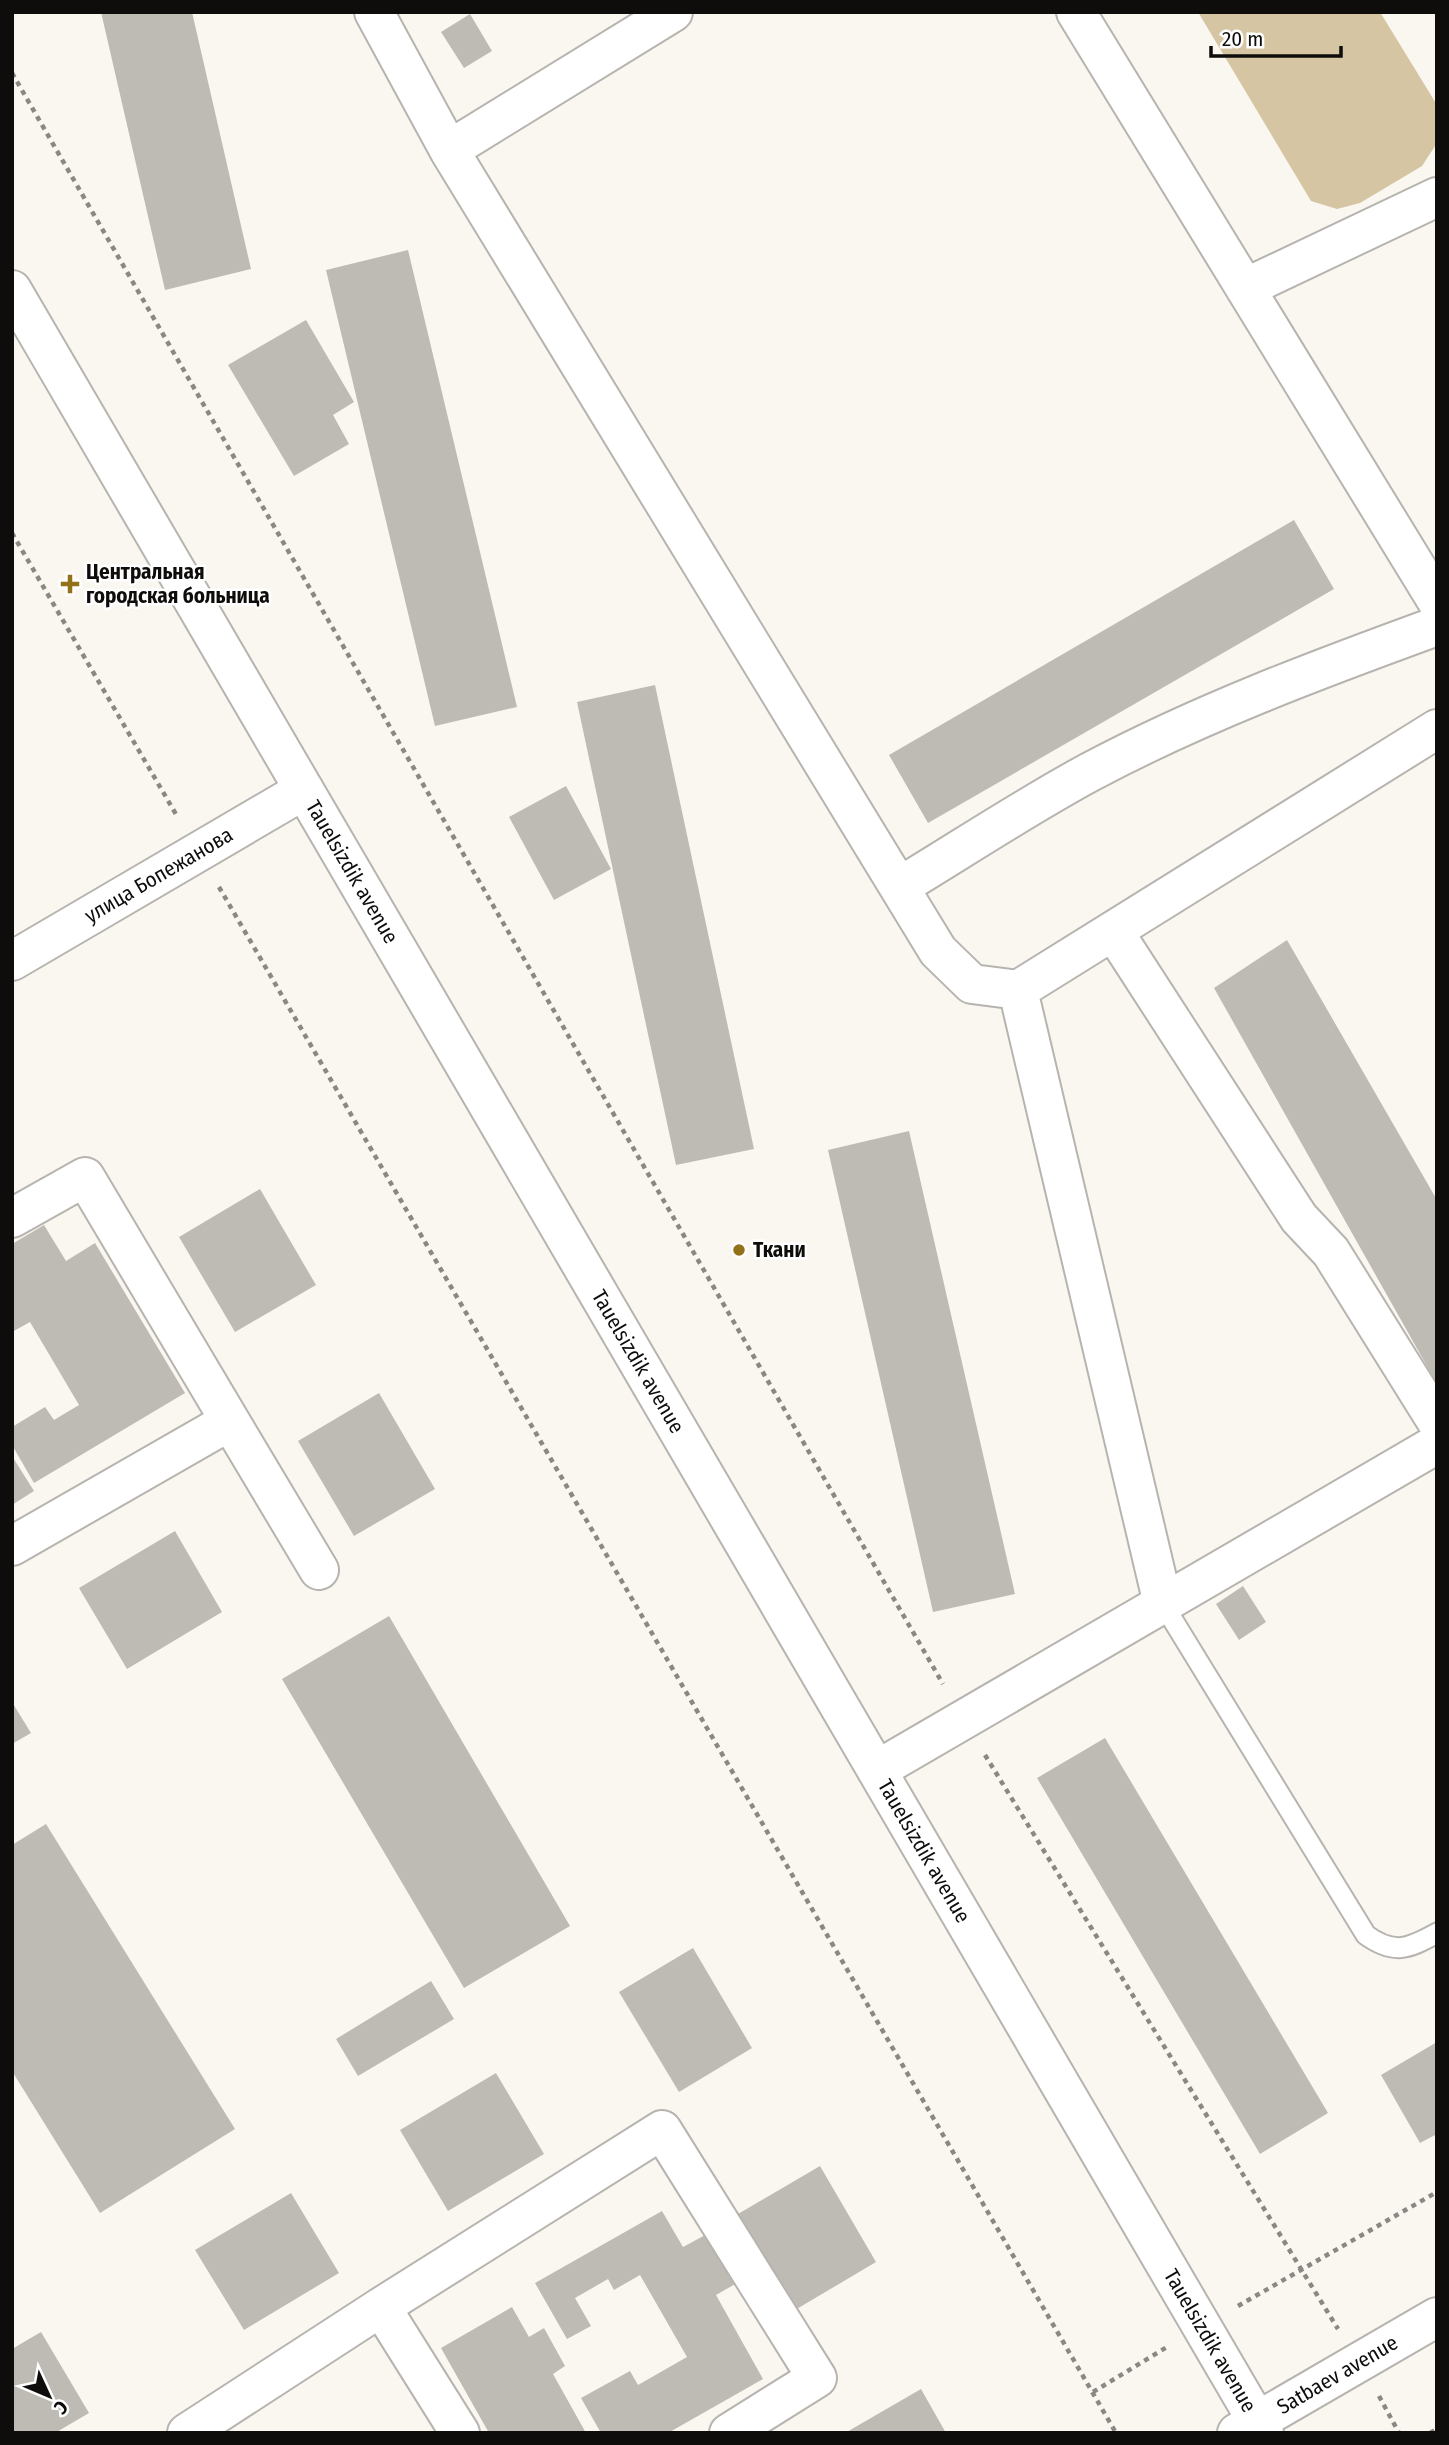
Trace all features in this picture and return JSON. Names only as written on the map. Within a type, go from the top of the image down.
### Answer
[{"type":"street","points":[[374,12],[449,150],[938,951],[972,984],[1018,990],[1437,729]]},
{"type":"street","points":[[449,150],[673,12]]},
{"type":"street","points":[[1076,12],[1437,601]]},
{"type":"street","points":[[1245,288],[1437,197]]},
{"type":"street","name":"Tauelsizdik avenue","points":[[12,290],[1202,2326],[1253,2429]]},
{"type":"street","points":[[899,887],[1089,773],[1203,718],[1298,677],[1437,626]]},
{"type":"street","name":"улица Бопежанова","points":[[12,961],[304,790]]},
{"type":"street","points":[[1115,932],[1299,1218],[1331,1252],[1437,1422]]},
{"type":"street","points":[[1018,990],[1163,1604]]},
{"type":"street","points":[[12,1218],[85,1177],[319,1570]]},
{"type":"street","points":[[12,1546],[230,1421]]},
{"type":"street","points":[[877,1770],[1437,1444]]},
{"type":"street","points":[[187,2433],[662,2130],[817,2378],[729,2433]]},
{"type":"street","points":[[381,2307],[460,2433]]},
{"type":"street","name":"Satbaev avenue","points":[[1253,2429],[1359,2362],[1437,2317]]},
{"type":"lane","points":[[1163,1604],[1366,1935],[1383,1947],[1404,1948],[1437,1933]]},
{"type":"path","points":[[12,73],[964,1720],[1359,2362]]},
{"type":"path","points":[[12,533],[1116,2433]]},
{"type":"path","points":[[1093,2392],[1202,2326],[1437,2192]]},
{"type":"path","points":[[1430,2433],[1437,2429]]},
{"type":"shaded area","points":[[1198,12],[1380,12],[1437,105],[1437,143],[1422,166],[1360,203],[1337,209],[1311,201]]},
{"type":"building","points":[[101,12],[192,12],[251,269],[165,290]]},
{"type":"building","points":[[470,14],[492,51],[464,68],[441,32]]},
{"type":"building","points":[[408,250],[517,707],[435,726],[326,270]]},
{"type":"building","points":[[306,320],[354,402],[333,415],[349,444],[294,476],[228,365]]},
{"type":"building","points":[[1294,520],[1334,589],[928,823],[889,755]]},
{"type":"building","points":[[655,685],[754,1149],[676,1165],[577,702]]},
{"type":"building","points":[[566,786],[611,869],[554,900],[509,817]]},
{"type":"building","points":[[1287,940],[1437,1200],[1437,1384],[1214,988]]},
{"type":"building","points":[[909,1131],[1015,1594],[933,1612],[828,1150]]},
{"type":"building","points":[[260,1189],[316,1285],[235,1332],[179,1237]]},
{"type":"building","points":[[44,1225],[66,1261],[95,1243],[185,1393],[34,1483],[12,1445],[12,1427],[45,1407],[54,1420],[79,1405],[30,1322],[12,1332],[12,1244]]},
{"type":"building","points":[[379,1393],[435,1489],[354,1536],[298,1441]]},
{"type":"building","points":[[12,1456],[34,1491],[12,1505]]},
{"type":"building","points":[[175,1531],[222,1612],[127,1669],[79,1588]]},
{"type":"building","points":[[1243,1586],[1266,1622],[1239,1640],[1216,1604]]},
{"type":"building","points":[[389,1616],[570,1926],[464,1988],[282,1679]]},
{"type":"building","points":[[12,1702],[31,1733],[12,1744]]},
{"type":"building","points":[[1105,1738],[1328,2113],[1260,2154],[1037,1778]]},
{"type":"building","points":[[46,1824],[235,2129],[100,2213],[12,2071],[12,1845]]},
{"type":"building","points":[[693,1948],[752,2048],[679,2092],[619,1992]]},
{"type":"building","points":[[431,1981],[454,2019],[358,2076],[336,2039]]},
{"type":"building","points":[[1437,2042],[1437,2134],[1420,2143],[1381,2075]]},
{"type":"building","points":[[496,2073],[544,2154],[448,2211],[400,2130]]},
{"type":"building","points":[[820,2166],[876,2262],[795,2310],[738,2214]]},
{"type":"building","points":[[291,2193],[339,2273],[244,2330],[195,2250]]},
{"type":"building","points":[[662,2211],[683,2247],[709,2233],[737,2283],[716,2295],[763,2379],[668,2433],[601,2433],[581,2398],[630,2371],[638,2385],[687,2357],[640,2275],[614,2290],[608,2279],[575,2298],[591,2326],[567,2339],[535,2283]]},
{"type":"building","points":[[512,2307],[529,2337],[544,2328],[565,2366],[553,2374],[586,2433],[489,2433],[441,2348]]},
{"type":"building","points":[[41,2332],[89,2413],[55,2433],[12,2433],[12,2349]]},
{"type":"building","points":[[921,2389],[946,2433],[845,2433]]},
{"type":"place","name":"Центральная городская больница","points":[[70,584]]},
{"type":"place","name":"Ткани","points":[[739,1250]]}]
